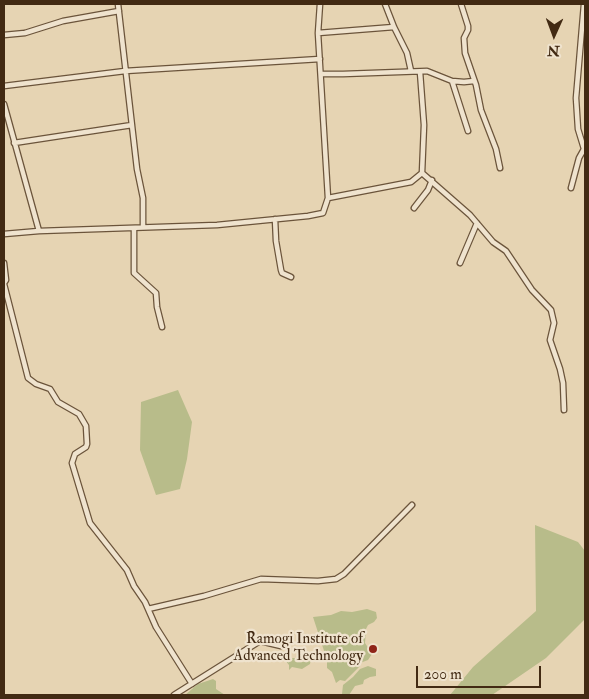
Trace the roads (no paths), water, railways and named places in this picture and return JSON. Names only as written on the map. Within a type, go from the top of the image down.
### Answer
[{"type":"street","points":[[118,4],[137,169],[143,198],[144,227]]},
{"type":"street","points":[[4,234],[39,231],[216,225],[308,216],[323,212],[328,198],[322,74],[318,33],[320,4]]},
{"type":"street","points":[[385,4],[407,53],[412,71]]},
{"type":"street","points":[[461,4],[468,26],[464,38],[465,53],[481,110],[496,149],[500,168]]},
{"type":"street","points":[[571,188],[579,158],[585,151],[578,129],[576,98],[584,4]]},
{"type":"street","points":[[4,35],[25,33],[63,21],[119,11]]},
{"type":"street","points":[[318,33],[394,26]]},
{"type":"street","points":[[4,86],[125,71],[320,59]]},
{"type":"street","points":[[322,74],[427,71],[452,81],[474,81]]},
{"type":"street","points":[[328,198],[411,182],[422,173],[424,124],[420,72]]},
{"type":"street","points":[[452,81],[468,131]]},
{"type":"street","points":[[4,104],[39,231]]},
{"type":"street","points":[[14,144],[132,125]]},
{"type":"street","points":[[422,173],[432,180],[477,223],[493,242],[506,251],[532,290],[551,310],[554,323],[550,340],[562,376],[564,410]]},
{"type":"street","points":[[414,208],[428,190],[432,180]]},
{"type":"street","points":[[275,219],[281,270],[282,273],[291,277]]},
{"type":"street","points":[[460,264],[477,223]]},
{"type":"street","points":[[134,228],[134,273],[156,293],[162,327]]},
{"type":"street","points":[[4,264],[6,280],[4,284],[28,378],[36,384],[50,389],[58,402],[78,414],[86,426],[86,447],[75,454],[72,463],[90,523],[127,570],[156,627],[192,684]]},
{"type":"street","points":[[148,609],[204,596],[261,579],[336,580],[412,505]]},
{"type":"street","points":[[174,695],[260,641],[281,646]]},
{"type":"place","name":"Ramogi Institute of Advanced Technology","points":[[373,649]]}]
